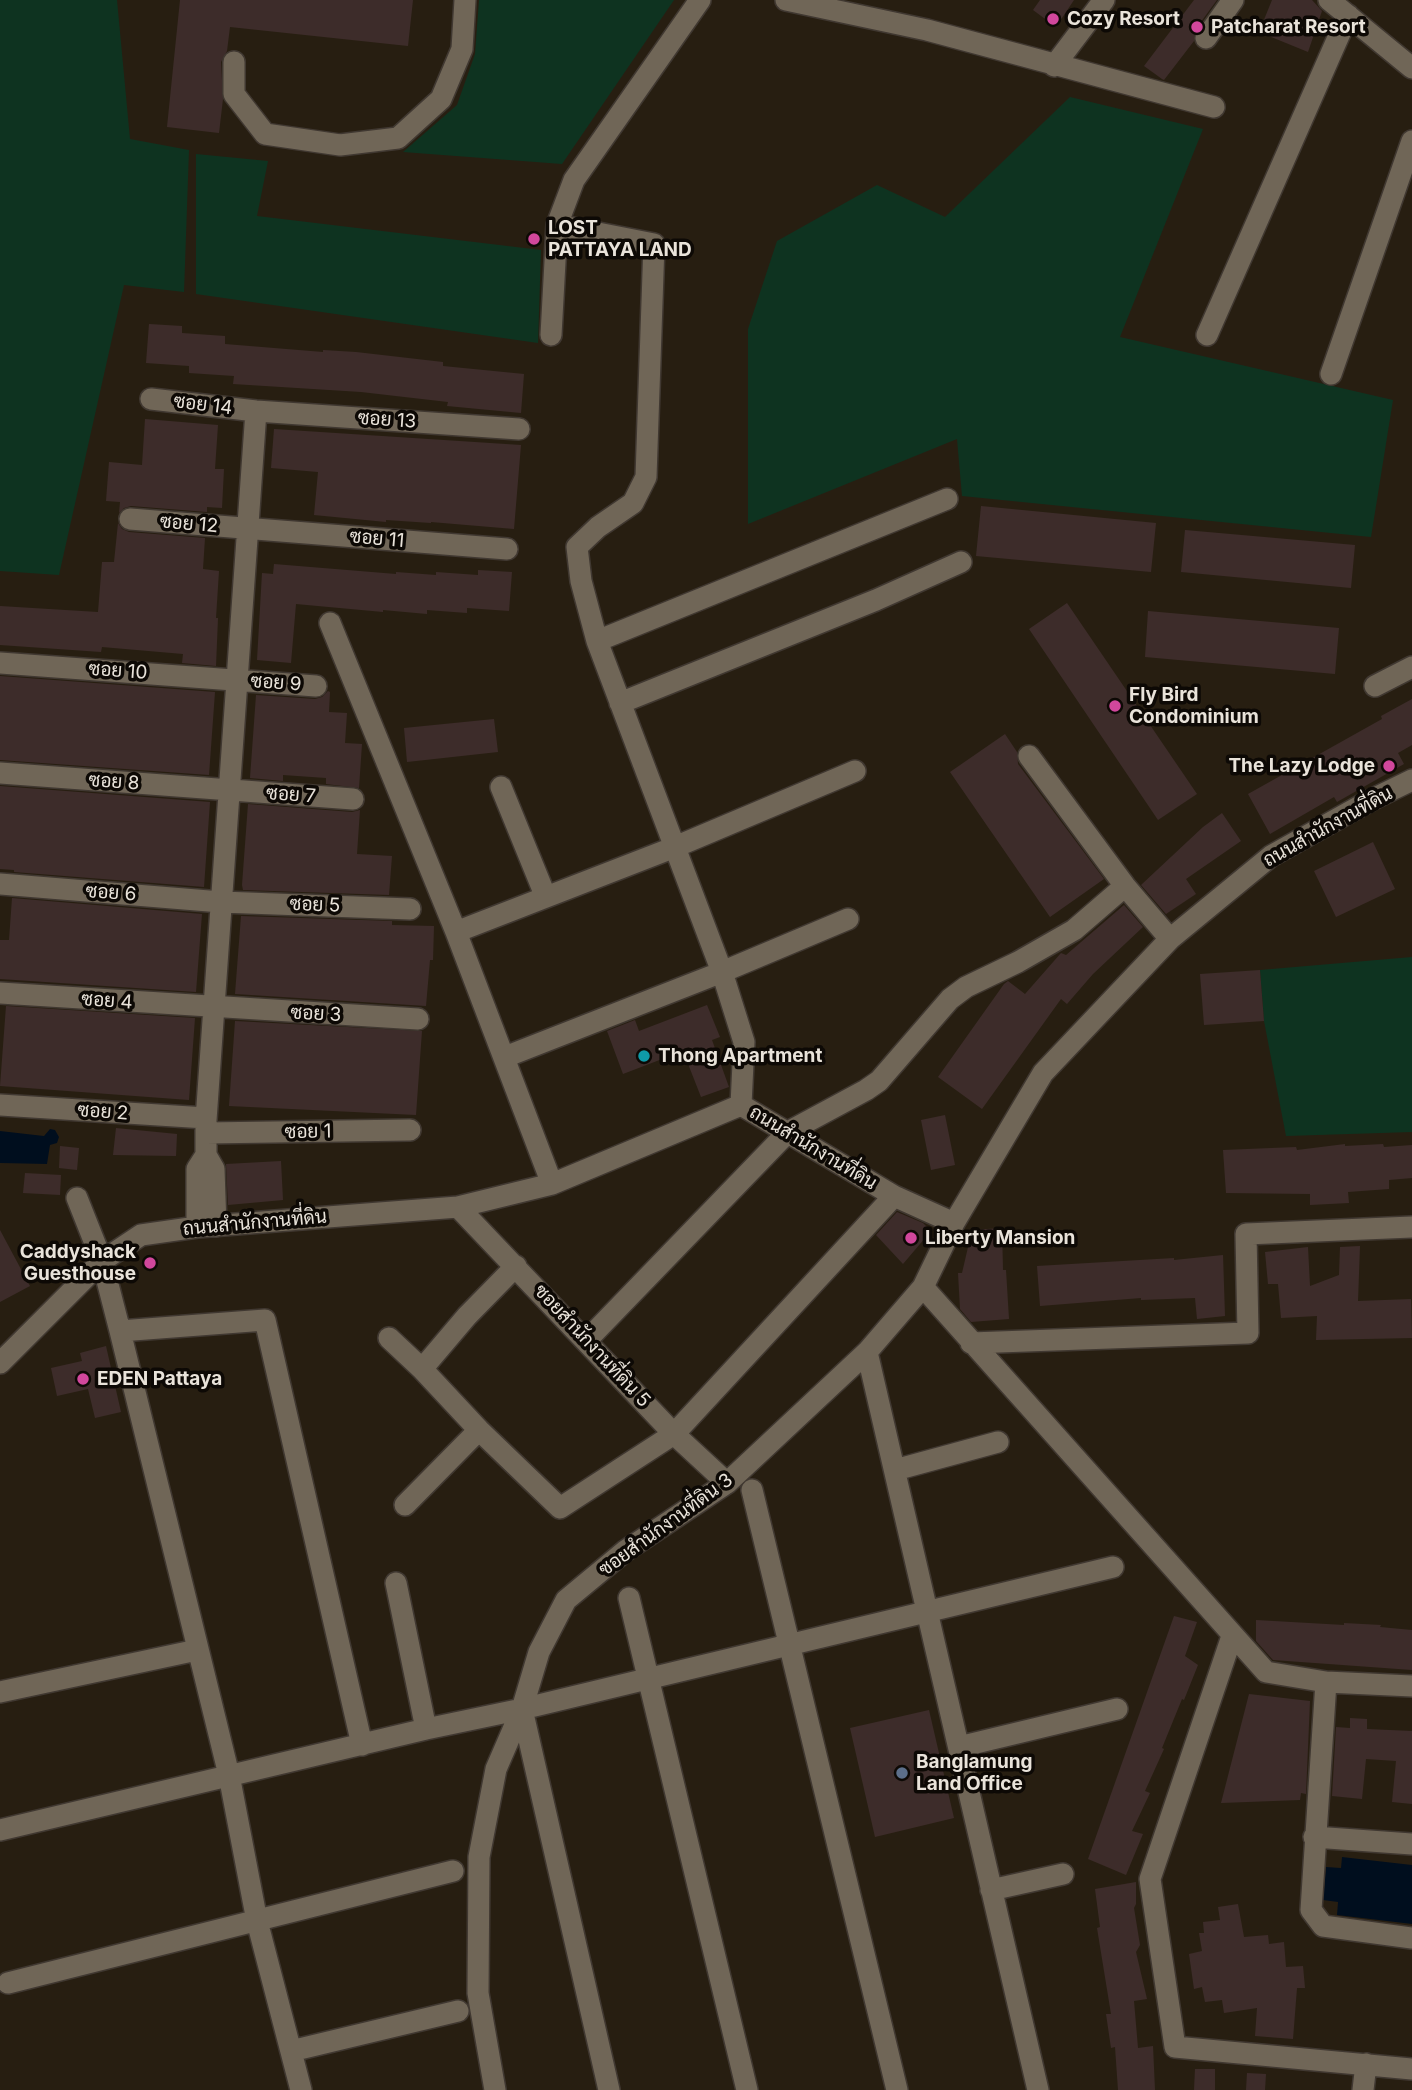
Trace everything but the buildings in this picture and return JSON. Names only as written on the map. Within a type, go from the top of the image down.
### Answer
[{"type":"street","points":[[234,62],[234,94],[265,134],[340,145],[398,138],[442,99],[462,50],[465,0]]},
{"type":"street","points":[[551,335],[558,225],[574,180],[700,0]]},
{"type":"street","points":[[786,0],[927,30],[1214,107]]},
{"type":"street","points":[[1054,66],[1104,0]]},
{"type":"street","points":[[1206,38],[1233,0]]},
{"type":"street","points":[[1329,0],[1412,68]]},
{"type":"street","points":[[1207,335],[1348,15]]},
{"type":"street","points":[[1331,373],[1412,141]]},
{"type":"street","points":[[558,225],[654,244],[646,477],[633,503],[598,527],[577,547],[581,581],[597,641],[722,972],[744,1042],[741,1105]]},
{"type":"street","name":"ซอย 14","points":[[151,399],[256,411]]},
{"type":"street","points":[[206,1226],[215,1170],[206,1155],[206,1126],[256,411]]},
{"type":"street","name":"ซอย 13","points":[[256,411],[519,429]]},
{"type":"street","points":[[597,641],[947,499]]},
{"type":"street","name":"ซอย 12","points":[[131,519],[247,528]]},
{"type":"street","name":"ซอย 11","points":[[247,528],[507,549]]},
{"type":"street","points":[[620,704],[876,600],[961,562]]},
{"type":"street","points":[[330,622],[505,1056],[552,1184]]},
{"type":"street","name":"ซอย 10","points":[[0,663],[237,680]]},
{"type":"street","points":[[1375,686],[1412,667]]},
{"type":"street","name":"ซอย 9","points":[[237,680],[316,686]]},
{"type":"street","points":[[1029,756],[1125,886],[1170,939]]},
{"type":"street","points":[[456,932],[545,895],[675,847],[855,771]]},
{"type":"street","name":"ซอย 8","points":[[0,773],[229,790]]},
{"type":"street","name":"ถนนสำนักงานที่ดิน","points":[[3,1351],[102,1261],[141,1235],[206,1226],[458,1207],[552,1184],[741,1105],[894,1196],[954,1223],[1044,1073],[1170,939],[1270,856],[1412,780]]},
{"type":"street","points":[[501,787],[545,895]]},
{"type":"street","name":"ซอย 7","points":[[229,790],[353,799]]},
{"type":"street","name":"ซอย 6","points":[[0,884],[221,902]]},
{"type":"street","points":[[587,1340],[788,1132],[879,1081],[958,993],[1074,930],[1125,886]]},
{"type":"street","name":"ซอย 5","points":[[221,902],[410,909]]},
{"type":"street","points":[[505,1056],[722,972],[848,919]]},
{"type":"street","name":"ซอย 4","points":[[0,993],[214,1008]]},
{"type":"street","name":"ซอย 3","points":[[214,1008],[418,1019]]},
{"type":"street","name":"ซอย 2","points":[[0,1105],[206,1126]]},
{"type":"street","name":"ซอย 1","points":[[206,1126],[410,1130]]},
{"type":"street","points":[[389,1338],[560,1508],[674,1434],[894,1196]]},
{"type":"street","points":[[77,1198],[102,1261],[120,1331],[229,1775],[257,1922],[301,2090]]},
{"type":"street","name":"ซอยสำนักงานที่ดิน 5","points":[[458,1207],[674,1434],[727,1483]]},
{"type":"street","name":"ซอยสำนักงานที่ดิน 3","points":[[495,2090],[478,1993],[479,1857],[496,1769],[522,1709],[539,1652],[566,1600],[625,1550],[727,1483],[867,1352],[923,1287],[954,1223]]},
{"type":"street","points":[[971,1343],[1248,1333],[1246,1234],[1412,1227]]},
{"type":"street","points":[[422,1369],[467,1316],[516,1266]]},
{"type":"street","points":[[923,1287],[1266,1672],[1326,1682],[1412,1686]]},
{"type":"street","points":[[120,1331],[265,1320],[362,1745]]},
{"type":"street","points":[[867,1352],[1038,2090]]},
{"type":"street","points":[[405,1505],[479,1430]]},
{"type":"street","points":[[895,1469],[999,1443]]},
{"type":"street","points":[[752,1490],[897,2090]]},
{"type":"street","points":[[0,1830],[649,1679],[1113,1567]]},
{"type":"street","points":[[396,1583],[426,1729]]},
{"type":"street","points":[[629,1598],[747,2090]]},
{"type":"street","points":[[1232,1636],[1150,1879],[1175,2047],[1412,2069]]},
{"type":"street","points":[[0,1692],[197,1650]]},
{"type":"street","points":[[1326,1682],[1311,1910],[1323,1926],[1412,1938]]},
{"type":"street","points":[[522,1709],[609,2090]]},
{"type":"street","points":[[959,1747],[1117,1709]]},
{"type":"street","points":[[1314,1837],[1412,1844]]},
{"type":"street","points":[[8,1983],[453,1871]]},
{"type":"street","points":[[991,1890],[1063,1874]]},
{"type":"street","points":[[291,2051],[458,2011]]},
{"type":"street","points":[[1363,2090],[1366,2064]]},
{"type":"green space","points":[[0,0],[117,0],[130,139],[189,150],[184,292],[124,285],[59,575],[0,571]]},
{"type":"green space","points":[[479,0],[674,0],[562,164],[403,152],[457,105],[475,54]]},
{"type":"green space","points":[[1070,97],[1203,129],[1120,337],[1393,400],[1371,537],[962,496],[957,439],[748,524],[748,329],[777,241],[877,185],[945,217]]},
{"type":"green space","points":[[196,154],[268,161],[257,216],[541,250],[538,343],[196,294]]},
{"type":"green space","points":[[1412,957],[1412,1132],[1286,1136],[1264,1021],[1260,970]]},
{"type":"water","points":[[50,1129],[55,1130],[59,1137],[57,1143],[50,1145],[47,1164],[0,1163],[0,1131],[44,1136]]},
{"type":"water","points":[[1342,1857],[1412,1865],[1412,1924],[1337,1915],[1338,1902],[1323,1900],[1326,1867],[1341,1868]]},
{"type":"place","name":"Cozy Resort","points":[[1053,19]]},
{"type":"place","name":"Patcharat Resort","points":[[1197,27]]},
{"type":"place","name":"LOST PATTAYA LAND","points":[[534,239]]},
{"type":"place","name":"Fly Bird Condominium","points":[[1115,706]]},
{"type":"place","name":"The Lazy Lodge","points":[[1389,766]]},
{"type":"place","name":"Thong Apartment","points":[[644,1056]]},
{"type":"place","name":"Liberty Mansion","points":[[911,1238]]},
{"type":"place","name":"Caddyshack Guesthouse","points":[[150,1263]]},
{"type":"place","name":"EDEN Pattaya","points":[[83,1379]]},
{"type":"place","name":"Banglamung Land Office","points":[[902,1773]]}]
